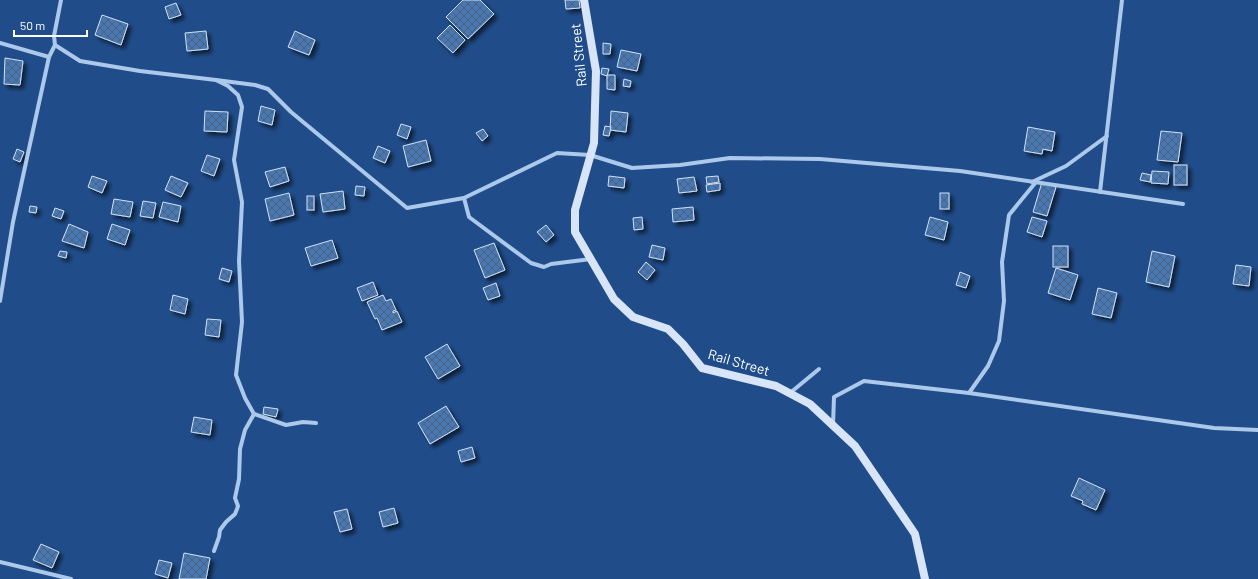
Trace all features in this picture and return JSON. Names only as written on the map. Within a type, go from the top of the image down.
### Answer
[{"type":"street","points":[[0,301],[13,222],[49,57],[55,44],[54,36],[61,0]]},
{"type":"street","name":"Rail Street","points":[[584,0],[596,71],[594,143],[575,210],[575,232],[590,259],[614,299],[633,317],[668,329],[683,344],[702,368],[776,386],[810,404],[855,446],[915,534],[925,579]]},
{"type":"street","points":[[1100,192],[1122,0]]},
{"type":"street","points":[[0,43],[49,57]]},
{"type":"street","points":[[55,44],[80,61],[140,71],[255,85],[268,89],[291,112],[407,208],[464,198],[557,153],[590,155],[632,168],[680,165],[730,158],[820,159],[960,171],[1183,204]]},
{"type":"street","points":[[216,80],[228,86],[238,95],[242,107],[234,160],[242,202],[239,261],[242,322],[236,375],[245,398],[254,414],[286,425],[303,422],[316,423]]},
{"type":"street","points":[[969,393],[988,366],[999,341],[1004,301],[1002,262],[1009,215],[1034,182],[1066,166],[1107,136]]},
{"type":"street","points":[[464,198],[469,218],[531,263],[544,267],[551,264],[590,259]]},
{"type":"street","points":[[790,394],[819,369]]},
{"type":"street","points":[[833,426],[834,397],[864,381],[969,393],[1214,428],[1258,430]]},
{"type":"street","points":[[214,551],[220,530],[235,514],[238,506],[235,498],[239,478],[240,449],[245,430],[254,414]]},
{"type":"street","points":[[0,562],[71,579]]},
{"type":"building","points":[[463,0],[480,0],[494,14],[468,39],[446,17]]},
{"type":"building","points":[[565,0],[579,0],[580,8],[566,9]]},
{"type":"building","points":[[176,3],[181,15],[169,19],[165,7]]},
{"type":"building","points":[[102,15],[128,24],[121,45],[95,35]]},
{"type":"building","points":[[450,25],[465,40],[453,53],[437,38]]},
{"type":"building","points":[[206,31],[208,49],[187,51],[185,33]]},
{"type":"building","points":[[295,31],[315,40],[309,55],[288,47]]},
{"type":"building","points":[[603,43],[611,44],[610,54],[603,54]]},
{"type":"building","points":[[621,50],[641,54],[637,71],[617,67]]},
{"type":"building","points":[[5,58],[23,61],[20,85],[4,84]]},
{"type":"building","points":[[602,68],[609,69],[607,76],[601,74]]},
{"type":"building","points":[[607,75],[615,75],[615,90],[607,89]]},
{"type":"building","points":[[624,79],[631,81],[630,87],[623,86]]},
{"type":"building","points":[[261,106],[275,110],[272,125],[258,121]]},
{"type":"building","points":[[205,111],[228,112],[227,132],[204,131]]},
{"type":"building","points":[[611,111],[628,113],[626,132],[610,130]]},
{"type":"building","points":[[401,124],[411,127],[407,139],[397,135]]},
{"type":"building","points":[[605,126],[611,127],[609,136],[603,135]]},
{"type":"building","points":[[1028,127],[1055,132],[1052,151],[1043,149],[1042,154],[1024,151]]},
{"type":"building","points":[[483,129],[488,136],[482,141],[476,133]]},
{"type":"building","points":[[1161,131],[1182,133],[1178,162],[1157,160]]},
{"type":"building","points":[[426,140],[431,161],[408,167],[403,146]]},
{"type":"building","points":[[378,146],[390,151],[385,163],[373,158]]},
{"type":"building","points":[[17,149],[24,152],[20,162],[13,159]]},
{"type":"building","points":[[207,155],[220,159],[214,176],[201,171]]},
{"type":"building","points":[[1174,165],[1187,165],[1187,185],[1174,185]]},
{"type":"building","points":[[285,167],[289,181],[270,187],[265,172]]},
{"type":"building","points":[[1152,171],[1169,172],[1168,184],[1151,183]]},
{"type":"building","points":[[1142,173],[1151,175],[1150,182],[1140,180]]},
{"type":"building","points":[[92,176],[107,181],[102,193],[88,187]]},
{"type":"building","points":[[171,176],[188,183],[181,197],[165,190]]},
{"type":"building","points":[[609,176],[625,178],[624,188],[608,186]]},
{"type":"building","points":[[718,176],[719,182],[707,184],[706,177]]},
{"type":"building","points":[[694,177],[697,191],[679,193],[677,179]]},
{"type":"building","points":[[1042,182],[1056,187],[1047,216],[1033,212]]},
{"type":"building","points":[[720,183],[720,190],[707,192],[706,185]]},
{"type":"building","points":[[356,186],[365,187],[364,196],[355,195]]},
{"type":"building","points":[[343,191],[345,209],[323,212],[320,194]]},
{"type":"building","points":[[289,193],[294,215],[270,221],[265,199]]},
{"type":"building","points":[[940,193],[949,193],[949,209],[940,209]]},
{"type":"building","points":[[307,196],[314,196],[314,210],[307,210]]},
{"type":"building","points":[[114,199],[133,202],[130,217],[111,214]]},
{"type":"building","points":[[143,201],[156,203],[153,218],[140,216]]},
{"type":"building","points":[[163,202],[181,206],[178,222],[159,217]]},
{"type":"building","points":[[30,206],[37,207],[36,213],[29,212]]},
{"type":"building","points":[[693,207],[694,220],[673,222],[672,209]]},
{"type":"building","points":[[55,208],[64,211],[61,219],[52,216]]},
{"type":"building","points":[[642,217],[643,229],[634,230],[633,218]]},
{"type":"building","points":[[930,217],[948,222],[944,240],[925,235]]},
{"type":"building","points":[[1032,217],[1047,221],[1042,237],[1027,232]]},
{"type":"building","points":[[69,224],[88,232],[84,248],[62,241]]},
{"type":"building","points":[[112,224],[130,230],[125,245],[107,239]]},
{"type":"building","points":[[546,225],[554,235],[546,242],[537,232]]},
{"type":"building","points":[[332,240],[338,258],[311,266],[305,248]]},
{"type":"building","points":[[494,243],[505,270],[485,278],[474,250]]},
{"type":"building","points":[[652,245],[665,248],[663,260],[649,257]]},
{"type":"building","points":[[1053,246],[1068,246],[1068,267],[1053,267]]},
{"type":"building","points":[[60,251],[67,252],[66,258],[58,256]]},
{"type":"building","points":[[1152,251],[1175,256],[1169,287],[1146,282]]},
{"type":"building","points":[[646,262],[655,270],[647,280],[638,272]]},
{"type":"building","points":[[1236,265],[1251,267],[1249,286],[1233,284]]},
{"type":"building","points":[[222,268],[232,271],[229,282],[219,279]]},
{"type":"building","points":[[1056,268],[1078,275],[1070,300],[1048,293]]},
{"type":"building","points":[[960,272],[970,276],[966,288],[956,285]]},
{"type":"building","points":[[373,282],[378,295],[362,301],[357,288]]},
{"type":"building","points":[[496,283],[500,296],[488,300],[483,288]]},
{"type":"building","points":[[1098,288],[1117,293],[1111,318],[1092,314]]},
{"type":"building","points":[[173,295],[188,299],[185,314],[170,310]]},
{"type":"building","points":[[383,295],[386,301],[391,299],[396,310],[393,311],[393,313],[397,311],[402,322],[382,330],[377,318],[375,319],[367,302]]},
{"type":"building","points":[[207,319],[221,320],[219,337],[205,335]]},
{"type":"building","points":[[447,344],[460,366],[438,379],[425,357]]},
{"type":"building","points":[[446,406],[459,427],[430,444],[418,423]]},
{"type":"building","points":[[264,407],[278,409],[276,417],[263,414]]},
{"type":"building","points":[[194,417],[212,420],[210,435],[191,432]]},
{"type":"building","points":[[472,447],[475,458],[461,462],[458,451]]},
{"type":"building","points":[[1079,478],[1105,490],[1096,510],[1082,504],[1083,501],[1071,496]]},
{"type":"building","points":[[394,508],[398,523],[383,527],[379,512]]},
{"type":"building","points":[[347,509],[352,529],[340,532],[334,512]]},
{"type":"building","points":[[41,544],[59,552],[52,568],[33,560]]},
{"type":"building","points":[[184,553],[210,558],[206,579],[179,579]]},
{"type":"building","points":[[159,560],[172,563],[168,578],[155,574]]}]
